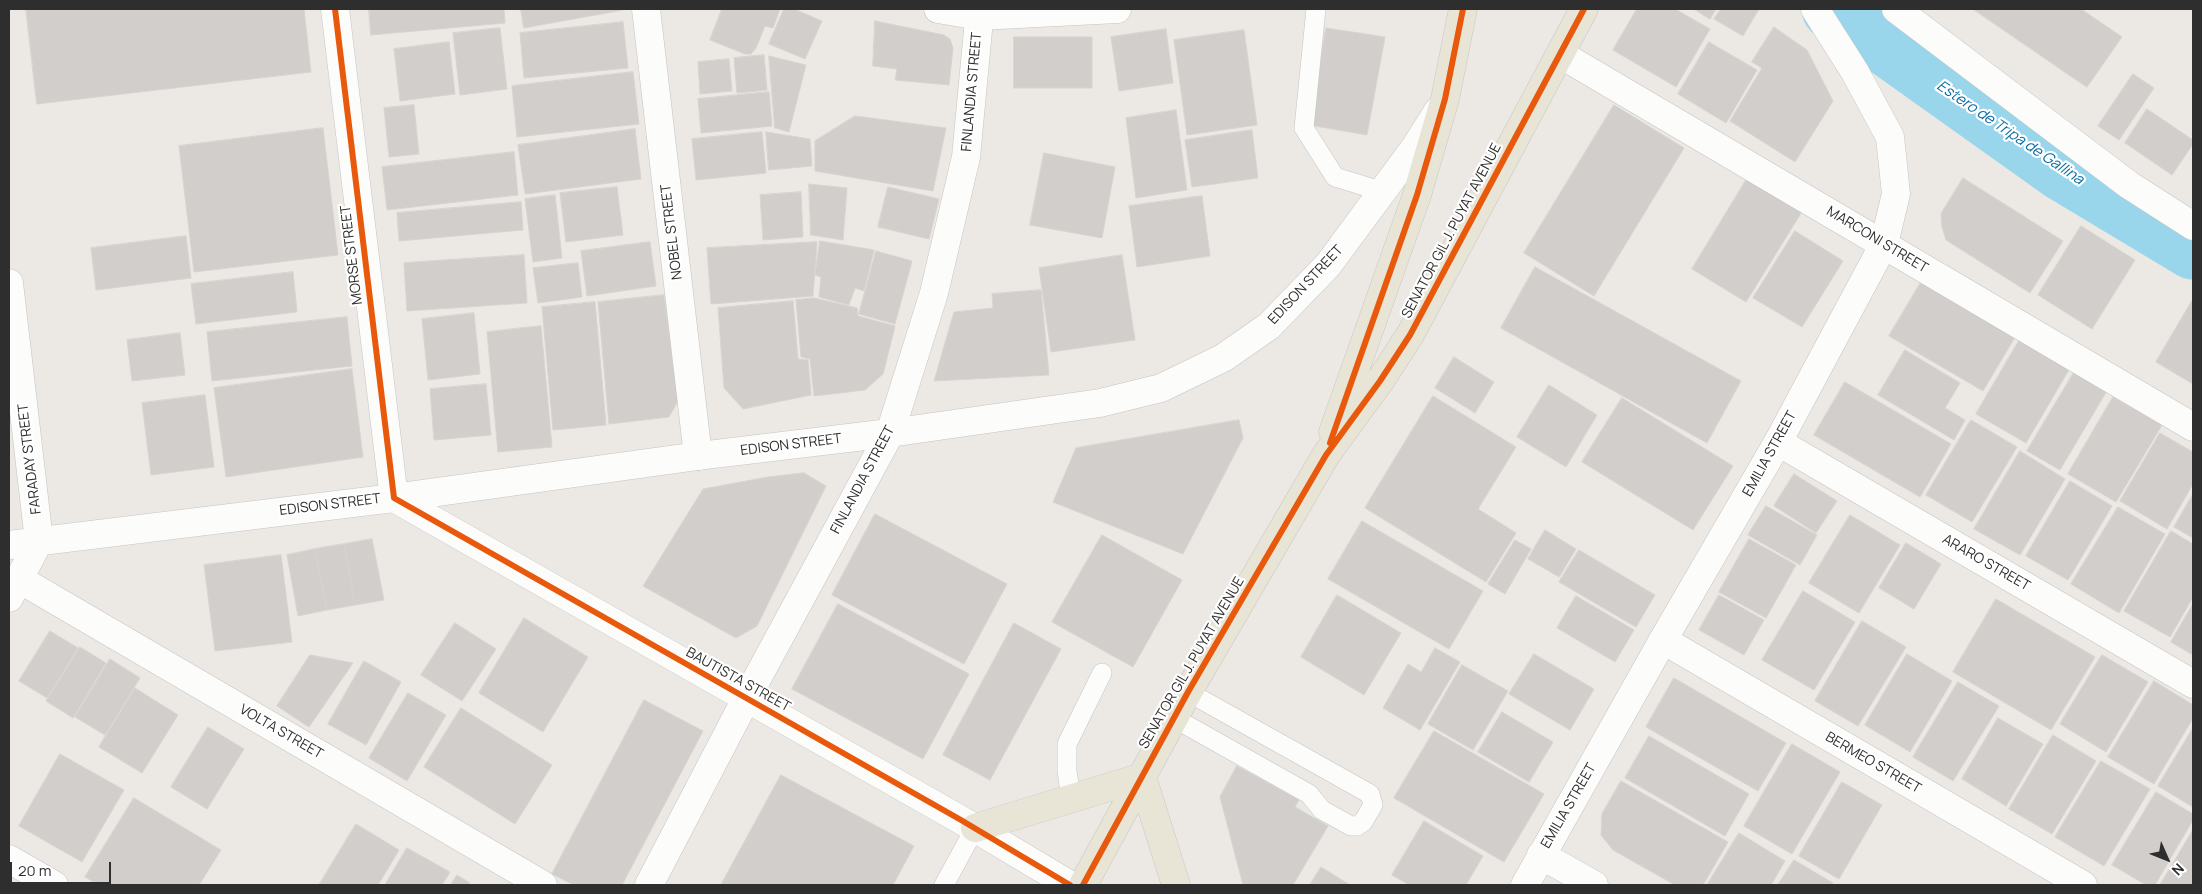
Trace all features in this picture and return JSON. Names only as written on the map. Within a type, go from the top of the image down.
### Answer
[{"type":"main road","name":"SENATOR GIL J. PUYAT AVENUE","points":[[1326,455],[1417,195],[1445,99],[1464,9]]},
{"type":"main road","name":"SENATOR GIL J. PUYAT AVENUE","points":[[1083,885],[1188,692],[1326,455],[1380,381],[1410,335],[1584,9]]},
{"type":"main road","points":[[974,828],[1142,777],[1176,885]]},
{"type":"street","name":"MORSE STREET","points":[[335,9],[394,498]]},
{"type":"street","name":"NOBEL STREET","points":[[646,9],[698,456]]},
{"type":"street","points":[[938,9],[980,12],[1117,9]]},
{"type":"street","name":"EMILIA STREET","points":[[1525,885],[1663,640],[1778,442],[1884,244],[1896,194],[1890,137],[1855,72],[1816,9]]},
{"type":"street","points":[[1896,9],[2129,185],[2193,226]]},
{"type":"street","name":"FINLANDIA STREET","points":[[649,885],[746,699],[890,433],[934,293],[966,157],[980,12]]},
{"type":"street","name":"MARCONI STREET","points":[[1560,54],[2193,427]]},
{"type":"street","name":"EDISON STREET","points":[[9,545],[394,498],[698,456],[890,433],[1100,403],[1161,388],[1222,358],[1269,326],[1328,265],[1384,192],[1416,146],[1445,99]]},
{"type":"street","name":"FARADAY STREET","points":[[9,283],[39,541]]},
{"type":"street","name":"ARARO STREET","points":[[1778,442],[2193,684]]},
{"type":"street","name":"BAUTISTA STREET","points":[[394,498],[974,828],[1070,885]]},
{"type":"street","points":[[14,589],[39,541]]},
{"type":"street","name":"VOLTA STREET","points":[[14,589],[543,885]]},
{"type":"street","name":"BERMEO STREET","points":[[1663,640],[2083,885]]},
{"type":"street","points":[[1541,855],[1594,885]]},
{"type":"street","points":[[9,859],[54,885]]},
{"type":"lane","points":[[1316,9],[1304,128],[1336,177],[1384,192]]},
{"type":"lane","points":[[1071,798],[1067,771],[1067,744],[1102,673]]},
{"type":"lane","points":[[1174,718],[1309,794],[1322,810],[1351,826],[1357,826],[1363,822],[1373,805],[1370,794],[1188,692]]},
{"type":"lane","points":[[947,884],[974,828]]},
{"type":"building","points":[[26,9],[304,9],[311,72],[37,104]]},
{"type":"building","points":[[369,9],[504,9],[505,23],[371,35]]},
{"type":"building","points":[[521,9],[622,9],[623,10],[524,28]]},
{"type":"building","points":[[722,9],[780,9],[773,28],[765,26],[756,48],[751,54],[745,54],[710,40]]},
{"type":"building","points":[[784,9],[794,9],[822,21],[805,59],[769,44]]},
{"type":"building","points":[[1637,9],[1675,9],[1710,29],[1676,87],[1613,50]]},
{"type":"building","points":[[1694,9],[1716,9],[1710,19]]},
{"type":"building","points":[[1721,9],[1759,9],[1743,36],[1714,19]]},
{"type":"building","points":[[1973,9],[2081,9],[2122,37],[2087,87]]},
{"type":"building","points":[[875,21],[944,35],[950,39],[953,48],[949,85],[895,80],[897,69],[873,66]]},
{"type":"building","points":[[623,22],[628,68],[524,78],[520,33]]},
{"type":"building","points":[[1774,27],[1807,50],[1833,101],[1795,162],[1730,121],[1762,68],[1752,62]]},
{"type":"building","points":[[500,28],[507,89],[460,95],[453,33]]},
{"type":"building","points":[[1326,28],[1385,37],[1367,135],[1309,125]]},
{"type":"building","points":[[1166,29],[1173,83],[1119,91],[1111,37]]},
{"type":"building","points":[[1244,30],[1257,125],[1187,135],[1174,40]]},
{"type":"building","points":[[1014,37],[1092,37],[1092,88],[1014,88]]},
{"type":"building","points":[[449,42],[455,94],[400,101],[394,49]]},
{"type":"building","points":[[1709,42],[1757,70],[1726,123],[1678,94]]},
{"type":"building","points":[[764,55],[767,90],[737,93],[734,58]]},
{"type":"building","points":[[769,56],[806,65],[789,132],[775,128]]},
{"type":"building","points":[[729,59],[732,91],[700,94],[698,62]]},
{"type":"building","points":[[633,72],[639,124],[517,137],[512,86]]},
{"type":"building","points":[[2133,74],[2154,88],[2119,140],[2098,126]]},
{"type":"building","points":[[769,92],[772,126],[701,133],[698,99]]},
{"type":"building","points":[[414,105],[419,154],[389,157],[384,108]]},
{"type":"building","points":[[1614,105],[1684,148],[1594,296],[1524,253]]},
{"type":"building","points":[[2147,109],[2193,140],[2193,144],[2172,175],[2125,143]]},
{"type":"building","points":[[1176,110],[1187,190],[1136,198],[1126,118]]},
{"type":"building","points":[[855,116],[946,128],[933,191],[815,171],[815,141]]},
{"type":"building","points":[[323,128],[338,255],[194,272],[179,146]]},
{"type":"building","points":[[635,129],[641,179],[525,194],[518,145]]},
{"type":"building","points":[[1252,130],[1258,178],[1192,187],[1185,140]]},
{"type":"building","points":[[762,132],[766,173],[696,180],[692,139]]},
{"type":"building","points":[[766,132],[810,139],[812,166],[769,170]]},
{"type":"building","points":[[514,152],[518,195],[387,210],[382,167]]},
{"type":"building","points":[[1044,153],[1115,167],[1102,238],[1030,225]]},
{"type":"building","points":[[1748,177],[1803,210],[1746,302],[1692,269]]},
{"type":"building","points":[[1963,178],[2063,241],[2030,293],[1946,240],[1941,214]]},
{"type":"building","points":[[809,184],[847,188],[843,240],[811,235]]},
{"type":"building","points":[[617,187],[623,235],[566,242],[560,193]]},
{"type":"building","points":[[888,187],[939,199],[929,239],[878,227]]},
{"type":"building","points":[[801,192],[803,237],[763,240],[760,195]]},
{"type":"building","points":[[555,195],[562,258],[533,262],[525,199]]},
{"type":"building","points":[[1202,196],[1210,256],[1137,267],[1129,206]]},
{"type":"building","points":[[521,202],[523,230],[399,241],[397,213]]},
{"type":"building","points":[[2081,226],[2135,260],[2092,329],[2038,295]]},
{"type":"building","points":[[1795,231],[1843,261],[1802,327],[1753,298]]},
{"type":"building","points":[[186,236],[191,278],[96,290],[91,248]]},
{"type":"building","points":[[820,241],[874,250],[864,291],[855,288],[849,305],[819,297],[821,277],[815,275]]},
{"type":"building","points":[[650,242],[656,286],[587,296],[581,251]]},
{"type":"building","points":[[817,242],[813,296],[711,304],[707,248]]},
{"type":"building","points":[[876,251],[912,261],[895,324],[859,314]]},
{"type":"building","points":[[524,255],[527,303],[407,311],[404,263]]},
{"type":"building","points":[[1122,255],[1135,340],[1051,352],[1039,268]]},
{"type":"building","points":[[578,263],[582,297],[538,303],[533,268]]},
{"type":"building","points":[[1535,267],[1741,381],[1707,443],[1501,328]]},
{"type":"building","points":[[293,272],[297,312],[196,324],[191,284]]},
{"type":"building","points":[[1921,282],[2015,337],[1983,391],[1889,336]]},
{"type":"building","points":[[1041,290],[1049,375],[934,381],[954,312],[993,308],[992,294]]},
{"type":"building","points":[[664,295],[678,401],[669,417],[609,424],[598,302]]},
{"type":"building","points":[[814,298],[857,308],[858,316],[895,326],[883,374],[865,390],[814,396],[810,359],[801,357],[796,300]]},
{"type":"building","points":[[2193,299],[2193,384],[2156,362]]},
{"type":"building","points":[[793,301],[798,359],[808,360],[811,395],[743,409],[724,388],[718,308]]},
{"type":"building","points":[[595,302],[606,425],[553,430],[542,307]]},
{"type":"building","points":[[474,313],[480,374],[428,380],[422,319]]},
{"type":"building","points":[[347,317],[352,366],[212,381],[207,332]]},
{"type":"building","points":[[541,326],[552,447],[498,452],[487,332]]},
{"type":"building","points":[[180,333],[185,375],[132,381],[127,340]]},
{"type":"building","points":[[2020,339],[2070,368],[2026,443],[1976,414]]},
{"type":"building","points":[[1905,350],[1960,383],[1945,408],[1965,420],[1954,440],[1878,395]]},
{"type":"building","points":[[1454,357],[1494,382],[1475,413],[1435,388]]},
{"type":"building","points":[[352,369],[363,457],[226,477],[214,388]]},
{"type":"building","points":[[2076,369],[2108,389],[2060,470],[2027,451]]},
{"type":"building","points":[[1845,382],[1951,444],[1920,497],[1814,435]]},
{"type":"building","points":[[486,384],[491,435],[434,440],[430,389]]},
{"type":"building","points":[[1549,385],[1597,415],[1566,467],[1517,437]]},
{"type":"building","points":[[205,395],[214,467],[151,475],[142,403]]},
{"type":"building","points":[[1433,396],[1516,447],[1478,509],[1516,533],[1486,582],[1365,508]]},
{"type":"building","points":[[2113,397],[2162,425],[2116,502],[2068,474]]},
{"type":"building","points":[[1622,398],[1733,466],[1693,530],[1582,462]]},
{"type":"building","points":[[1239,420],[1243,438],[1183,554],[1053,502],[1076,448]]},
{"type":"building","points":[[1971,420],[2017,447],[1972,522],[1926,495]]},
{"type":"building","points":[[2160,433],[2193,452],[2193,484],[2167,529],[2120,501]]},
{"type":"building","points":[[2020,451],[2065,479],[2020,555],[1974,529]]},
{"type":"building","points":[[804,473],[826,486],[757,626],[736,638],[643,586],[703,489],[768,477]]},
{"type":"building","points":[[1794,474],[1837,501],[1816,533],[1774,506]]},
{"type":"building","points":[[2070,481],[2112,506],[2068,580],[2026,556]]},
{"type":"building","points":[[2193,494],[2193,538],[2174,527]]},
{"type":"building","points":[[1766,506],[1817,535],[1800,565],[1748,535]]},
{"type":"building","points":[[2118,507],[2165,534],[2119,613],[2071,584]]},
{"type":"building","points":[[875,514],[1007,584],[964,664],[832,595]]},
{"type":"building","points":[[1850,515],[1900,545],[1859,613],[1809,583]]},
{"type":"building","points":[[1362,521],[1483,591],[1449,649],[1328,579]]},
{"type":"building","points":[[1545,530],[1576,549],[1559,577],[1528,559]]},
{"type":"building","points":[[2171,531],[2193,544],[2193,597],[2170,637],[2124,611]]},
{"type":"building","points":[[1102,535],[1182,580],[1133,667],[1052,622]]},
{"type":"building","points":[[372,539],[384,600],[355,605],[344,544]]},
{"type":"building","points":[[1749,539],[1796,565],[1766,618],[1719,592]]},
{"type":"building","points":[[1515,540],[1531,549],[1505,594],[1488,584]]},
{"type":"building","points":[[1906,543],[1941,564],[1914,609],[1879,588]]},
{"type":"building","points":[[344,544],[355,605],[327,610],[315,549]]},
{"type":"building","points":[[315,549],[327,610],[298,616],[287,555]]},
{"type":"building","points":[[1579,550],[1655,595],[1636,627],[1559,582]]},
{"type":"building","points":[[281,555],[292,642],[215,651],[204,565]]},
{"type":"building","points":[[1803,591],[1855,622],[1814,690],[1762,660]]},
{"type":"building","points":[[1337,595],[1401,633],[1364,695],[1301,657]]},
{"type":"building","points":[[1719,595],[1764,620],[1744,655],[1699,630]]},
{"type":"building","points":[[1576,596],[1634,630],[1615,662],[1557,628]]},
{"type":"building","points":[[1996,599],[2095,657],[2051,730],[1953,672]]},
{"type":"building","points":[[838,604],[969,674],[923,759],[792,689]]},
{"type":"building","points":[[2193,604],[2193,655],[2171,642]]},
{"type":"building","points":[[524,618],[588,657],[543,732],[479,693]]},
{"type":"building","points":[[1862,621],[1906,647],[1858,726],[1815,701]]},
{"type":"building","points":[[455,623],[496,649],[462,701],[421,675]]},
{"type":"building","points":[[1014,623],[1061,649],[990,780],[943,755]]},
{"type":"building","points":[[50,631],[78,648],[47,698],[19,681]]},
{"type":"building","points":[[80,647],[106,663],[73,718],[46,701]]},
{"type":"building","points":[[1435,648],[1460,662],[1420,730],[1383,708],[1408,664],[1421,672]]},
{"type":"building","points":[[1534,654],[1594,689],[1570,730],[1509,694]]},
{"type":"building","points":[[1907,654],[1952,681],[1910,752],[1865,725]]},
{"type":"building","points":[[310,655],[353,663],[309,727],[277,706]]},
{"type":"building","points":[[2102,655],[2148,682],[2106,752],[2060,724]]},
{"type":"building","points":[[110,659],[140,678],[105,735],[75,717]]},
{"type":"building","points":[[364,661],[401,682],[366,745],[328,724]]},
{"type":"building","points":[[1462,665],[1508,691],[1473,750],[1428,724]]},
{"type":"building","points":[[1674,678],[1786,743],[1758,791],[1646,727]]},
{"type":"building","points":[[2154,681],[2193,705],[2193,718],[2154,784],[2108,757]]},
{"type":"building","points":[[1958,682],[1999,706],[1953,781],[1913,757]]},
{"type":"building","points":[[135,688],[178,715],[142,773],[99,747]]},
{"type":"building","points":[[408,693],[446,715],[407,781],[369,758]]},
{"type":"building","points":[[644,700],[703,731],[622,885],[574,885],[552,874]]},
{"type":"building","points":[[461,708],[552,765],[515,824],[424,767]]},
{"type":"building","points":[[1502,712],[1553,742],[1529,782],[1478,752]]},
{"type":"building","points":[[1998,718],[2043,744],[2006,806],[1962,779]]},
{"type":"building","points":[[208,727],[244,749],[207,809],[171,787]]},
{"type":"building","points":[[2193,728],[2193,807],[2158,786]]},
{"type":"building","points":[[1434,731],[1544,794],[1504,862],[1394,798]]},
{"type":"building","points":[[2053,735],[2096,761],[2052,834],[2009,809]]},
{"type":"building","points":[[1649,736],[1749,794],[1725,836],[1625,778]]},
{"type":"building","points":[[1792,744],[1840,772],[1792,854],[1744,826]]},
{"type":"building","points":[[60,754],[124,790],[82,862],[19,826]]},
{"type":"building","points":[[2101,761],[2150,789],[2104,866],[2055,837]]},
{"type":"building","points":[[1237,766],[1299,800],[1295,807],[1328,826],[1293,885],[1243,885],[1220,797]]},
{"type":"building","points":[[781,775],[914,846],[893,885],[721,885]]},
{"type":"building","points":[[1621,781],[1728,842],[1703,885],[1675,885],[1613,850],[1601,835],[1602,814]]},
{"type":"building","points":[[1842,782],[1882,805],[1839,879],[1799,856]]},
{"type":"building","points":[[2156,792],[2193,814],[2193,820],[2155,885],[2146,885],[2112,865]]},
{"type":"building","points":[[134,798],[221,850],[199,885],[99,885],[85,877]]},
{"type":"building","points":[[1424,821],[1483,856],[1466,885],[1409,885],[1392,875]]},
{"type":"building","points":[[356,824],[399,850],[378,885],[319,885]]},
{"type":"building","points":[[2193,830],[2193,885],[2160,885]]},
{"type":"building","points":[[1739,833],[1785,861],[1771,885],[1707,885]]},
{"type":"building","points":[[407,848],[450,872],[442,885],[385,885]]},
{"type":"building","points":[[1794,860],[1833,883],[1831,885],[1778,885]]},
{"type":"building","points":[[1321,867],[1350,885],[1310,885]]},
{"type":"building","points":[[457,875],[470,883],[468,885],[451,885]]},
{"type":"waterway","name":"Estero de Tripa de Gallina","points":[[1832,9],[2060,169],[2193,249]]},
{"type":"cycle path","points":[[335,9],[394,498],[961,820],[1070,885]]},
{"type":"cycle path","points":[[1330,443],[1417,195],[1445,99],[1463,9]]},
{"type":"cycle path","points":[[1083,885],[1188,692],[1326,455],[1380,381],[1410,335],[1584,9]]}]
